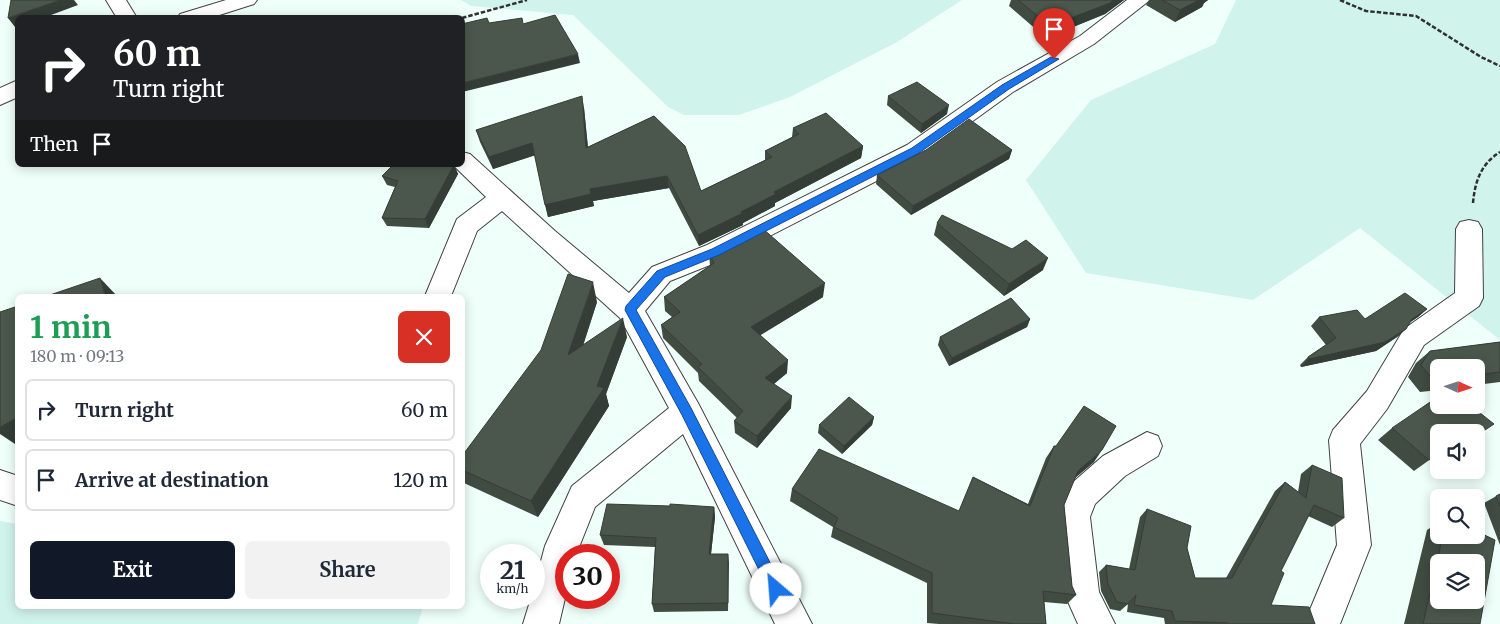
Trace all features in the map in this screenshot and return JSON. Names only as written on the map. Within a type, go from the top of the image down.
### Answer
[{"type":"street","points":[[116,0],[125,15]]},
{"type":"street","points":[[197,15],[247,0]]},
{"type":"street","points":[[630,310],[661,274],[716,252],[915,151],[1005,87],[1087,40],[1140,0]]},
{"type":"street","points":[[0,76],[15,72]]},
{"type":"street","points":[[0,98],[15,88]]},
{"type":"street","points":[[465,163],[546,238],[630,310],[686,412],[794,624]]},
{"type":"street","points":[[439,294],[466,226],[503,197]]},
{"type":"street","points":[[1322,624],[1354,545],[1344,440],[1377,400],[1414,337],[1469,298],[1469,229]]},
{"type":"street","points":[[541,624],[562,546],[583,498],[686,412]]},
{"type":"street","points":[[1097,624],[1082,595],[1074,517],[1083,494],[1114,466],[1147,446]]},
{"type":"street","points":[[0,485],[15,490]]},
{"type":"path","points":[[465,17],[527,0]]},
{"type":"path","points":[[1340,0],[1366,11],[1416,16],[1481,57],[1500,66]]},
{"type":"path","points":[[1469,229],[1475,186],[1487,159],[1500,152]]},
{"type":"shaded area","points":[[461,0],[962,0],[897,42],[790,97],[739,115],[684,115],[668,107],[573,15],[471,6]]},
{"type":"shaded area","points":[[1236,0],[1500,0],[1500,340],[1360,228],[1253,300],[1086,273],[1026,180],[1091,100],[1215,44]]},
{"type":"shaded area","points":[[0,521],[15,524],[15,609],[422,609],[418,624],[0,624]]},
{"type":"building","points":[[11,0],[60,0],[15,15],[8,18]]},
{"type":"building","points":[[1018,0],[1113,0],[1110,3],[1050,26]]},
{"type":"building","points":[[1162,0],[1199,0],[1180,10]]},
{"type":"building","points":[[555,15],[578,54],[465,82],[465,23],[487,18],[489,23],[522,18],[523,24]]},
{"type":"building","points":[[917,82],[949,105],[922,124],[888,96]]},
{"type":"building","points":[[582,96],[586,148],[654,116],[685,146],[701,191],[772,157],[765,151],[799,134],[793,128],[826,113],[863,146],[774,192],[776,194],[741,212],[743,213],[698,235],[667,176],[590,189],[591,194],[545,205],[532,143],[489,157],[476,130]]},
{"type":"building","points":[[969,119],[1012,150],[913,206],[877,175],[926,150]]},
{"type":"building","points":[[391,167],[453,167],[425,219],[382,218],[398,181],[382,176]]},
{"type":"building","points":[[942,215],[1012,249],[1026,240],[1048,258],[1009,284],[937,223]]},
{"type":"building","points":[[762,228],[825,283],[751,327],[788,360],[765,378],[792,396],[757,436],[734,421],[743,411],[698,367],[702,364],[661,325],[680,312],[664,297],[714,263],[709,253]]},
{"type":"building","points":[[568,274],[593,282],[568,355],[623,318],[597,386],[604,388],[531,501],[465,471],[465,452],[541,350]]},
{"type":"building","points":[[100,278],[104,294],[53,294]]},
{"type":"building","points":[[1405,293],[1427,309],[1412,319],[1406,329],[1385,342],[1309,359],[1308,357],[1336,338],[1319,317],[1357,310],[1365,319]]},
{"type":"building","points":[[1011,298],[1030,319],[952,358],[940,337]]},
{"type":"building","points":[[15,307],[15,419],[0,427],[0,312]]},
{"type":"building","points":[[1500,342],[1500,372],[1485,374],[1485,359],[1430,359],[1430,376],[1421,365],[1430,351]]},
{"type":"building","points":[[849,397],[874,417],[844,446],[819,425]]},
{"type":"building","points":[[1430,402],[1430,414],[1481,414],[1494,424],[1485,430],[1485,424],[1430,424],[1429,460],[1392,428]]},
{"type":"building","points":[[1084,406],[1116,426],[1102,450],[1078,471],[1064,505],[1072,586],[1076,595],[1043,591],[1046,624],[1015,624],[932,613],[932,573],[834,527],[838,518],[792,489],[819,449],[959,511],[973,477],[1030,506],[1054,446],[1056,446]]},
{"type":"building","points":[[1312,465],[1342,478],[1344,518],[1314,505],[1281,571],[1284,573],[1271,605],[1309,607],[1315,624],[1228,624],[1175,621],[1172,611],[1134,605],[1136,595],[1128,604],[1117,602],[1108,584],[1106,565],[1135,570],[1147,509],[1191,526],[1187,548],[1195,578],[1232,578],[1285,482],[1306,498]]},
{"type":"building","points":[[1500,494],[1500,507],[1496,496]]},
{"type":"building","points":[[607,504],[670,506],[670,504],[714,507],[709,554],[728,554],[728,603],[652,604],[656,538],[600,535]]},
{"type":"building","points":[[1485,535],[1495,540],[1485,596],[1485,554],[1439,554],[1441,544],[1485,544]]},
{"type":"building","points":[[1430,593],[1430,609],[1483,609],[1480,624],[1423,624]]},
{"type":"route","points":[[776,589],[686,412],[630,310],[661,274],[716,252],[915,151],[1005,87],[1054,59]]}]
